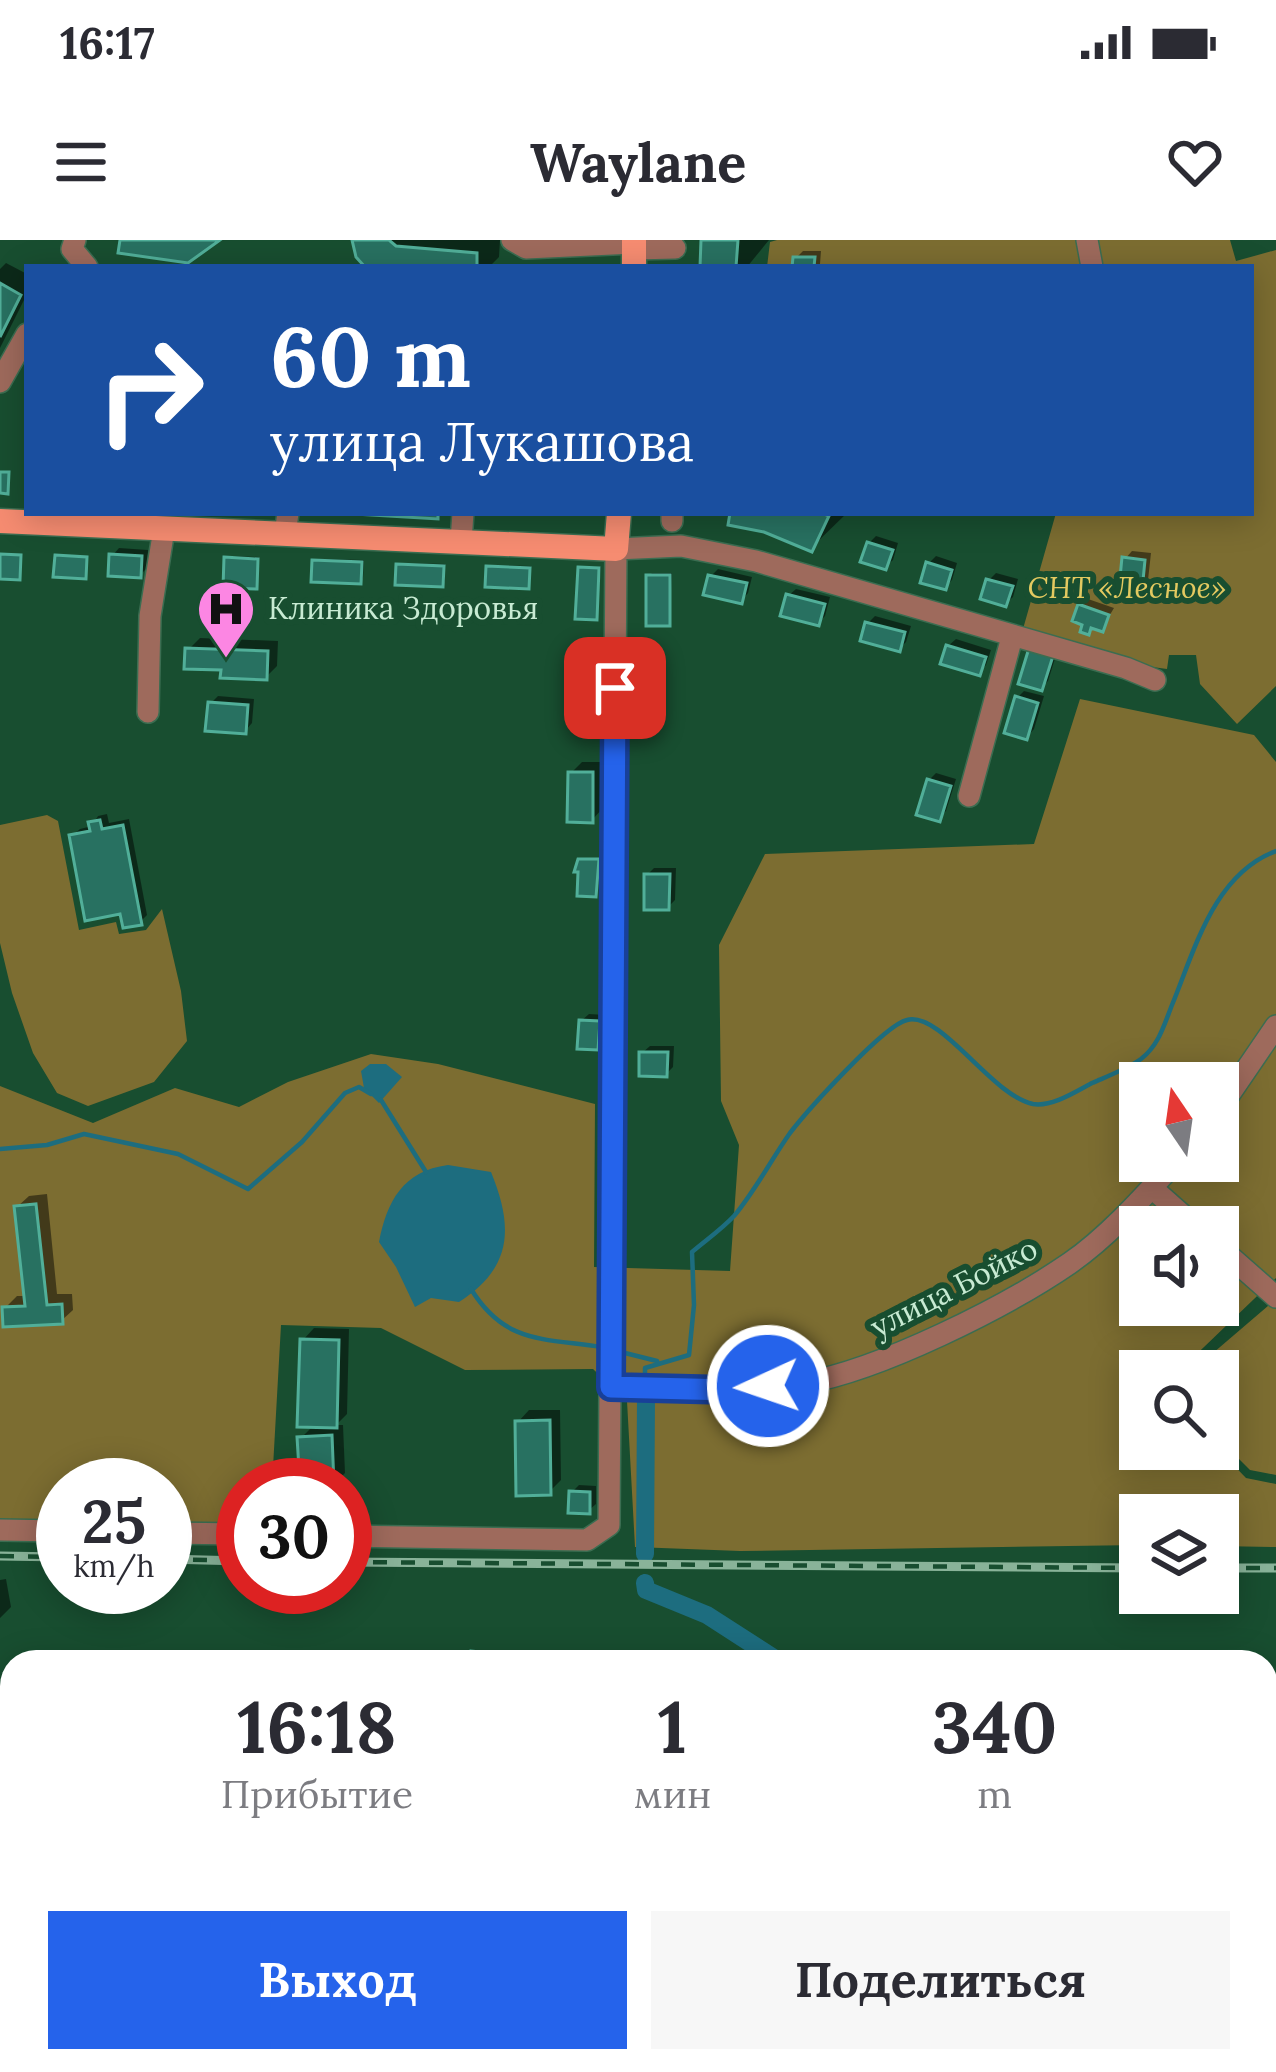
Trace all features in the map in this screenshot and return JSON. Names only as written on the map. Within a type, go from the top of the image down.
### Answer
[{"type":"main road","points":[[0,521],[164,529],[287,523],[461,541],[616,548],[619,516]]},
{"type":"street","points":[[512,240],[526,248],[675,252]]},
{"type":"street","points":[[0,382],[24,339]]},
{"type":"street","points":[[461,541],[463,516]]},
{"type":"street","points":[[148,712],[150,616],[164,529]]},
{"type":"street","points":[[372,1536],[587,1540],[609,1525],[616,548],[681,546],[756,562],[1155,680]]},
{"type":"street","points":[[969,796],[1012,637]]},
{"type":"street","points":[[1239,1080],[1276,1026]]},
{"type":"street","name":"улица Бойко","points":[[611,1387],[730,1390],[806,1383],[883,1360],[968,1320],[1072,1262],[1158,1182]]},
{"type":"street","points":[[1152,1188],[1172,1206]]},
{"type":"street","points":[[1239,1264],[1276,1297]]},
{"type":"street","points":[[0,1530],[36,1531]]},
{"type":"green space","name":"СНТ «Лесное»","points":[[1230,240],[1236,261],[1276,250],[1276,686],[1237,724],[1200,684],[1196,655],[1169,655],[1167,669],[1064,655],[1019,643],[1055,516],[1254,516],[1254,264],[767,264],[770,242]]},
{"type":"green space","points":[[1080,699],[1254,735],[1276,762],[1276,1278],[1239,1313],[1239,1206],[1119,1206],[1119,1326],[1226,1326],[1201,1350],[1119,1350],[1119,1470],[1238,1470],[1246,1478],[1276,1484],[1276,1547],[1239,1546],[1239,1494],[1119,1494],[1119,1545],[740,1551],[635,1547],[627,1401],[593,1369],[465,1370],[381,1328],[281,1325],[274,1458],[216,1458],[216,1524],[192,1523],[192,1458],[36,1458],[36,1520],[0,1519],[0,1086],[93,1123],[175,1088],[239,1107],[288,1082],[371,1054],[438,1064],[595,1104],[594,1267],[730,1271],[739,1145],[721,1101],[719,945],[765,854],[1034,844]]},
{"type":"green space","points":[[47,815],[58,821],[79,930],[116,922],[119,934],[146,930],[162,909],[181,991],[187,1041],[154,1082],[88,1106],[57,1093],[33,1053],[0,943],[0,825]]},
{"type":"green space","points":[[1276,1299],[1276,1475],[1250,1470],[1239,1459],[1239,1350],[1216,1350]]},
{"type":"water","points":[[370,1064],[386,1064],[402,1077],[379,1103],[364,1088],[361,1071]]},
{"type":"water","points":[[448,1165],[491,1172],[503,1211],[503,1245],[490,1275],[459,1302],[431,1298],[415,1307],[379,1242],[382,1227],[392,1201],[409,1181]]},
{"type":"building","points":[[120,240],[220,240],[188,263],[118,253]]},
{"type":"building","points":[[352,240],[389,240],[396,246],[477,253],[477,264],[362,264]]},
{"type":"building","points":[[701,240],[738,240],[736,264],[700,264]]},
{"type":"building","points":[[793,257],[815,257],[814,264],[792,264]]},
{"type":"building","points":[[0,283],[21,295],[0,337]]},
{"type":"building","points":[[0,472],[9,472],[8,494],[0,493]]},
{"type":"building","points":[[730,516],[829,516],[812,552],[764,532],[728,525]]},
{"type":"building","points":[[867,542],[893,550],[886,570],[860,562]]},
{"type":"building","points":[[0,554],[21,555],[20,580],[0,579]]},
{"type":"building","points":[[109,554],[142,556],[141,578],[108,576]]},
{"type":"building","points":[[55,555],[87,557],[86,579],[53,577]]},
{"type":"building","points":[[224,557],[258,559],[257,589],[223,588]]},
{"type":"building","points":[[1122,557],[1145,560],[1142,591],[1119,588]]},
{"type":"building","points":[[312,560],[362,562],[361,584],[311,582]]},
{"type":"building","points":[[926,562],[952,570],[946,590],[920,583]]},
{"type":"building","points":[[396,564],[444,566],[443,587],[395,585]]},
{"type":"building","points":[[486,566],[530,568],[529,589],[485,587]]},
{"type":"building","points":[[578,567],[599,568],[597,620],[575,619]]},
{"type":"building","points":[[646,575],[670,575],[670,626],[646,626]]},
{"type":"building","points":[[708,575],[747,583],[742,604],[703,595]]},
{"type":"building","points":[[986,579],[1013,586],[1006,607],[980,599]]},
{"type":"building","points":[[786,594],[825,604],[819,626],[780,616]]},
{"type":"building","points":[[1078,604],[1109,615],[1103,632],[1091,628],[1089,635],[1080,632],[1082,625],[1072,621]]},
{"type":"building","points":[[865,622],[905,632],[900,652],[860,641]]},
{"type":"building","points":[[946,645],[986,657],[980,676],[940,664]]},
{"type":"building","name":"Клиника Здоровья","points":[[185,648],[268,651],[267,680],[220,678],[221,670],[184,669]]},
{"type":"building","points":[[1029,648],[1053,656],[1042,691],[1018,684]]},
{"type":"building","points":[[570,670],[595,671],[594,720],[569,720]]},
{"type":"building","points":[[1015,696],[1038,703],[1027,740],[1004,733]]},
{"type":"building","points":[[208,702],[248,705],[246,734],[205,731]]},
{"type":"building","points":[[568,772],[593,772],[593,823],[567,822]]},
{"type":"building","points":[[927,779],[951,786],[940,822],[916,815]]},
{"type":"building","points":[[100,820],[102,829],[123,825],[142,925],[123,928],[120,914],[85,921],[69,835],[90,831],[88,822]]},
{"type":"building","points":[[578,859],[599,859],[596,897],[577,896],[578,872],[574,872]]},
{"type":"building","points":[[644,874],[670,874],[669,910],[644,910]]},
{"type":"building","points":[[579,1020],[600,1021],[598,1050],[577,1049]]},
{"type":"building","points":[[639,1052],[668,1052],[667,1077],[639,1076]]},
{"type":"building","points":[[36,1204],[47,1305],[62,1304],[63,1324],[3,1327],[2,1307],[25,1306],[14,1206]]},
{"type":"building","points":[[300,1339],[339,1340],[337,1428],[297,1427]]},
{"type":"building","points":[[550,1420],[551,1495],[516,1496],[515,1421]]},
{"type":"building","points":[[332,1435],[333,1458],[298,1458],[297,1437]]},
{"type":"building","points":[[569,1491],[590,1492],[590,1514],[568,1513]]},
{"type":"waterway","points":[[645,1374],[645,1368],[689,1355],[692,1252],[734,1216],[799,1122],[881,1037],[907,1020],[920,1021],[935,1028],[1017,1098],[1033,1104],[1063,1098],[1147,1053],[1222,895],[1255,862],[1276,851]]},
{"type":"waterway","points":[[0,1149],[47,1145],[84,1134],[178,1154],[248,1189],[302,1142],[345,1093],[359,1087],[371,1094]]},
{"type":"waterway","points":[[381,1100],[426,1172]]},
{"type":"waterway","points":[[471,1289],[484,1307],[512,1329],[543,1339],[601,1347]]},
{"type":"waterway","points":[[625,1353],[657,1361]]},
{"type":"waterway","points":[[645,1554],[646,1398]]},
{"type":"waterway","points":[[645,1583],[646,1590],[707,1615],[761,1650]]},
{"type":"railway","points":[[0,1556],[36,1557]]},
{"type":"railway","points":[[192,1560],[216,1560]]},
{"type":"railway","points":[[372,1562],[1119,1568]]},
{"type":"railway","points":[[1239,1568],[1276,1568]]},
{"type":"place","name":"Клиника Здоровья","points":[[226,660]]},
{"type":"route","points":[[615,688],[611,1387],[730,1390],[768,1386]]}]
